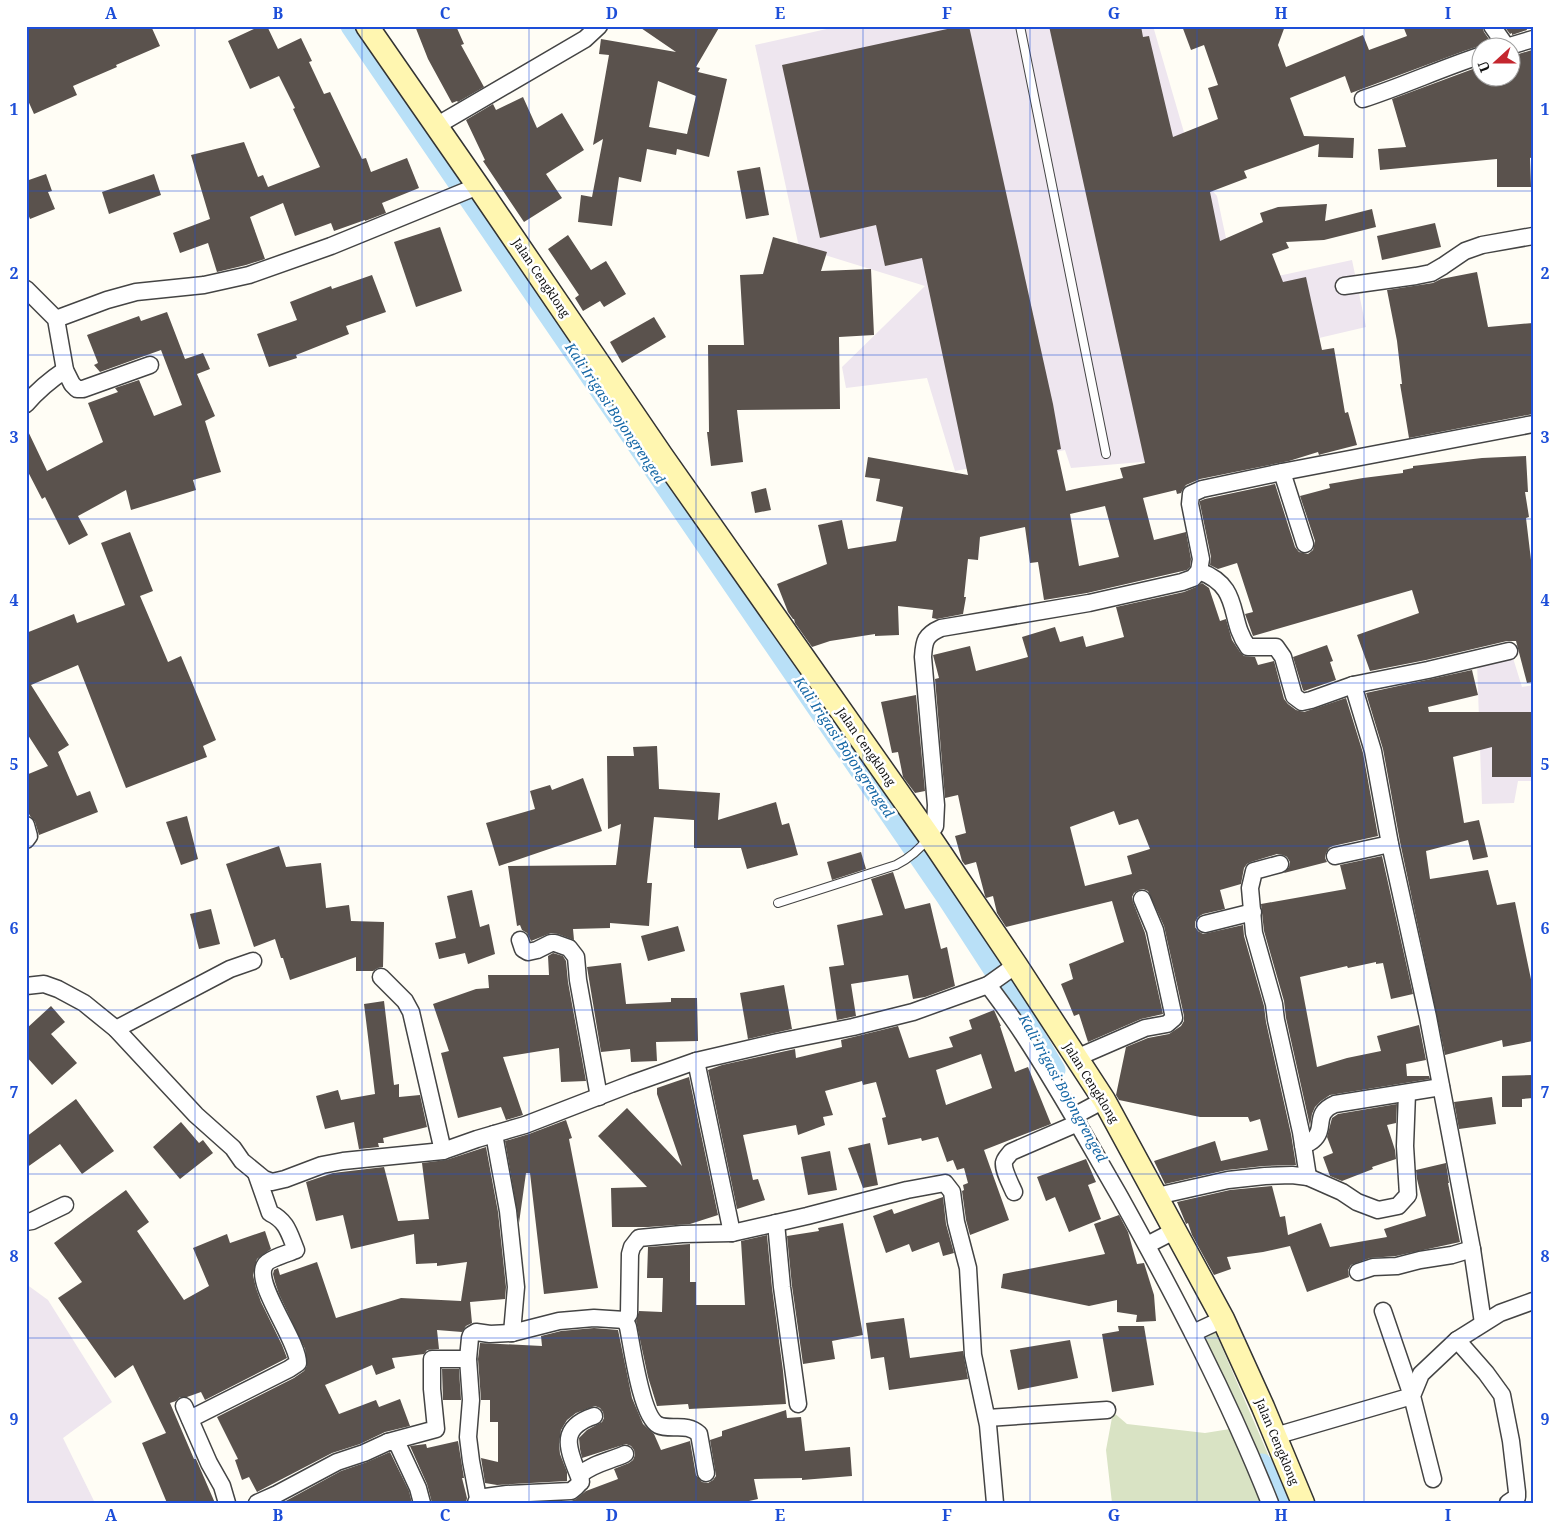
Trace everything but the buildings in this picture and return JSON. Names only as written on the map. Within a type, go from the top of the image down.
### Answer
[{"type":"main road","name":"Jalan Cengklong","points":[[367,26],[436,126],[473,189],[667,464],[925,841],[1002,975],[1076,1058],[1157,1196],[1172,1232],[1275,1436],[1303,1503]]},
{"type":"street","points":[[436,126],[585,39],[599,26]]},
{"type":"street","points":[[1492,26],[1499,38]]},
{"type":"street","points":[[1364,99],[1404,86],[1446,66],[1472,58]]},
{"type":"street","points":[[56,319],[107,300],[136,292],[204,285],[249,275],[331,246],[473,189]]},
{"type":"street","points":[[1344,286],[1416,276],[1431,272],[1465,251],[1482,245],[1533,236]]},
{"type":"street","points":[[26,289],[56,319],[65,370],[72,384],[77,389],[83,389],[150,364]]},
{"type":"street","points":[[26,404],[35,393],[65,370]]},
{"type":"street","points":[[925,841],[935,826],[936,805],[923,658],[924,642],[930,634],[941,628],[1089,603],[1193,578],[1198,571],[1201,559],[1190,504],[1191,494],[1202,489],[1533,424]]},
{"type":"street","points":[[1282,472],[1305,544]]},
{"type":"street","points":[[1198,571],[1208,575],[1224,588],[1231,598],[1242,640],[1248,648],[1276,647],[1283,657],[1294,696],[1302,702],[1353,685],[1509,651]]},
{"type":"street","points":[[1353,685],[1373,751],[1390,844],[1428,1017],[1472,1249],[1483,1323]]},
{"type":"street","points":[[26,825],[29,836],[26,840]]},
{"type":"street","points":[[1335,856],[1390,844]]},
{"type":"street","points":[[1280,864],[1254,871],[1250,888],[1254,933],[1274,1004],[1308,1177]]},
{"type":"street","points":[[1076,1058],[1145,1028],[1167,1024],[1174,1018],[1155,930],[1142,899]]},
{"type":"street","points":[[1205,924],[1253,912]]},
{"type":"street","points":[[520,940],[524,950],[528,952],[555,943],[569,948],[576,956],[578,980],[599,1097]]},
{"type":"street","points":[[116,1029],[230,970],[253,961]]},
{"type":"street","points":[[27,985],[44,984],[58,989],[84,1004],[116,1029],[196,1115],[233,1148],[242,1161],[264,1179],[272,1182],[322,1165],[343,1161],[443,1151],[525,1125],[696,1061],[778,1042],[853,1028],[913,1012],[1002,975],[1023,1034],[1076,1118],[1195,1332],[1270,1503]]},
{"type":"street","points":[[381,977],[405,1001],[411,1012],[443,1151]]},
{"type":"street","points":[[696,1061],[732,1233]]},
{"type":"street","points":[[1303,1145],[1314,1139],[1320,1127],[1321,1116],[1325,1109],[1335,1104],[1441,1087]]},
{"type":"street","points":[[1157,1196],[1228,1180],[1283,1175],[1308,1177],[1342,1192],[1357,1202],[1378,1210],[1398,1206],[1408,1196],[1405,1146],[1407,1093]]},
{"type":"street","points":[[1014,1192],[1004,1163],[1007,1156],[1011,1152],[1076,1118],[1102,1101]]},
{"type":"street","points":[[494,1134],[508,1211],[516,1287],[512,1333]]},
{"type":"street","points":[[227,1503],[222,1486],[209,1463],[187,1412],[289,1369],[298,1363],[295,1349],[278,1317],[264,1282],[263,1268],[265,1263],[296,1250],[287,1228],[280,1218],[270,1213],[256,1173]]},
{"type":"street","points":[[625,1320],[629,1314],[630,1254],[632,1247],[639,1238],[682,1234],[732,1233],[907,1190],[945,1184],[952,1192],[956,1222],[968,1268],[973,1355],[987,1418],[995,1503]]},
{"type":"street","points":[[26,1222],[32,1221],[64,1205]]},
{"type":"street","points":[[776,1223],[782,1288],[798,1404]]},
{"type":"street","points":[[1148,1245],[1172,1232]]},
{"type":"street","points":[[1358,1272],[1452,1255],[1472,1249]]},
{"type":"street","points":[[1412,1396],[1421,1374],[1456,1340],[1500,1313],[1533,1300]]},
{"type":"street","points":[[1383,1311],[1412,1396],[1433,1479]]},
{"type":"street","points":[[625,1320],[594,1318],[559,1321],[512,1333],[490,1334],[476,1332],[470,1338],[468,1359],[471,1400],[468,1437],[477,1500],[507,1494],[571,1491],[581,1482],[581,1474],[587,1469],[612,1461],[625,1454]]},
{"type":"street","points":[[625,1320],[642,1393],[651,1418],[658,1425],[694,1429],[699,1434],[706,1473]]},
{"type":"street","points":[[1195,1332],[1219,1322]]},
{"type":"street","points":[[1456,1340],[1502,1395],[1518,1492],[1517,1497],[1508,1503]]},
{"type":"street","points":[[257,1503],[279,1499],[337,1462],[388,1442],[436,1429],[432,1389],[432,1359],[468,1359]]},
{"type":"street","points":[[1275,1436],[1412,1396]]},
{"type":"street","points":[[987,1418],[1106,1410]]},
{"type":"street","points":[[581,1482],[570,1451],[569,1436],[575,1426],[583,1420],[594,1416]]},
{"type":"street","points":[[388,1442],[398,1445],[418,1488],[422,1503]]},
{"type":"lane","points":[[1020,26],[1106,454]]},
{"type":"lane","points":[[778,903],[902,862],[925,841]]},
{"type":"shaded area","points":[[840,26],[1153,26],[1195,170],[1217,196],[1236,285],[1352,260],[1366,327],[1213,363],[1153,461],[1071,468],[1065,450],[955,471],[927,378],[846,388],[842,367],[925,286],[799,247],[755,45]]},
{"type":"shaded area","points":[[1513,658],[1522,687],[1533,685],[1533,781],[1518,781],[1514,803],[1482,804],[1477,662]]},
{"type":"shaded area","points":[[26,1284],[48,1300],[112,1402],[63,1438],[95,1503],[26,1503]]},
{"type":"green space","points":[[1214,1329],[1289,1503],[1112,1503],[1106,1450],[1113,1412],[1127,1424],[1205,1433],[1230,1429],[1191,1338]]},
{"type":"waterway","name":"Kali Irigasi Bojongrenged","points":[[351,26],[946,896],[1018,1007],[1055,1070]]},
{"type":"waterway","name":"Kali Irigasi Bojongrenged","points":[[1262,1464],[1279,1503]]}]
